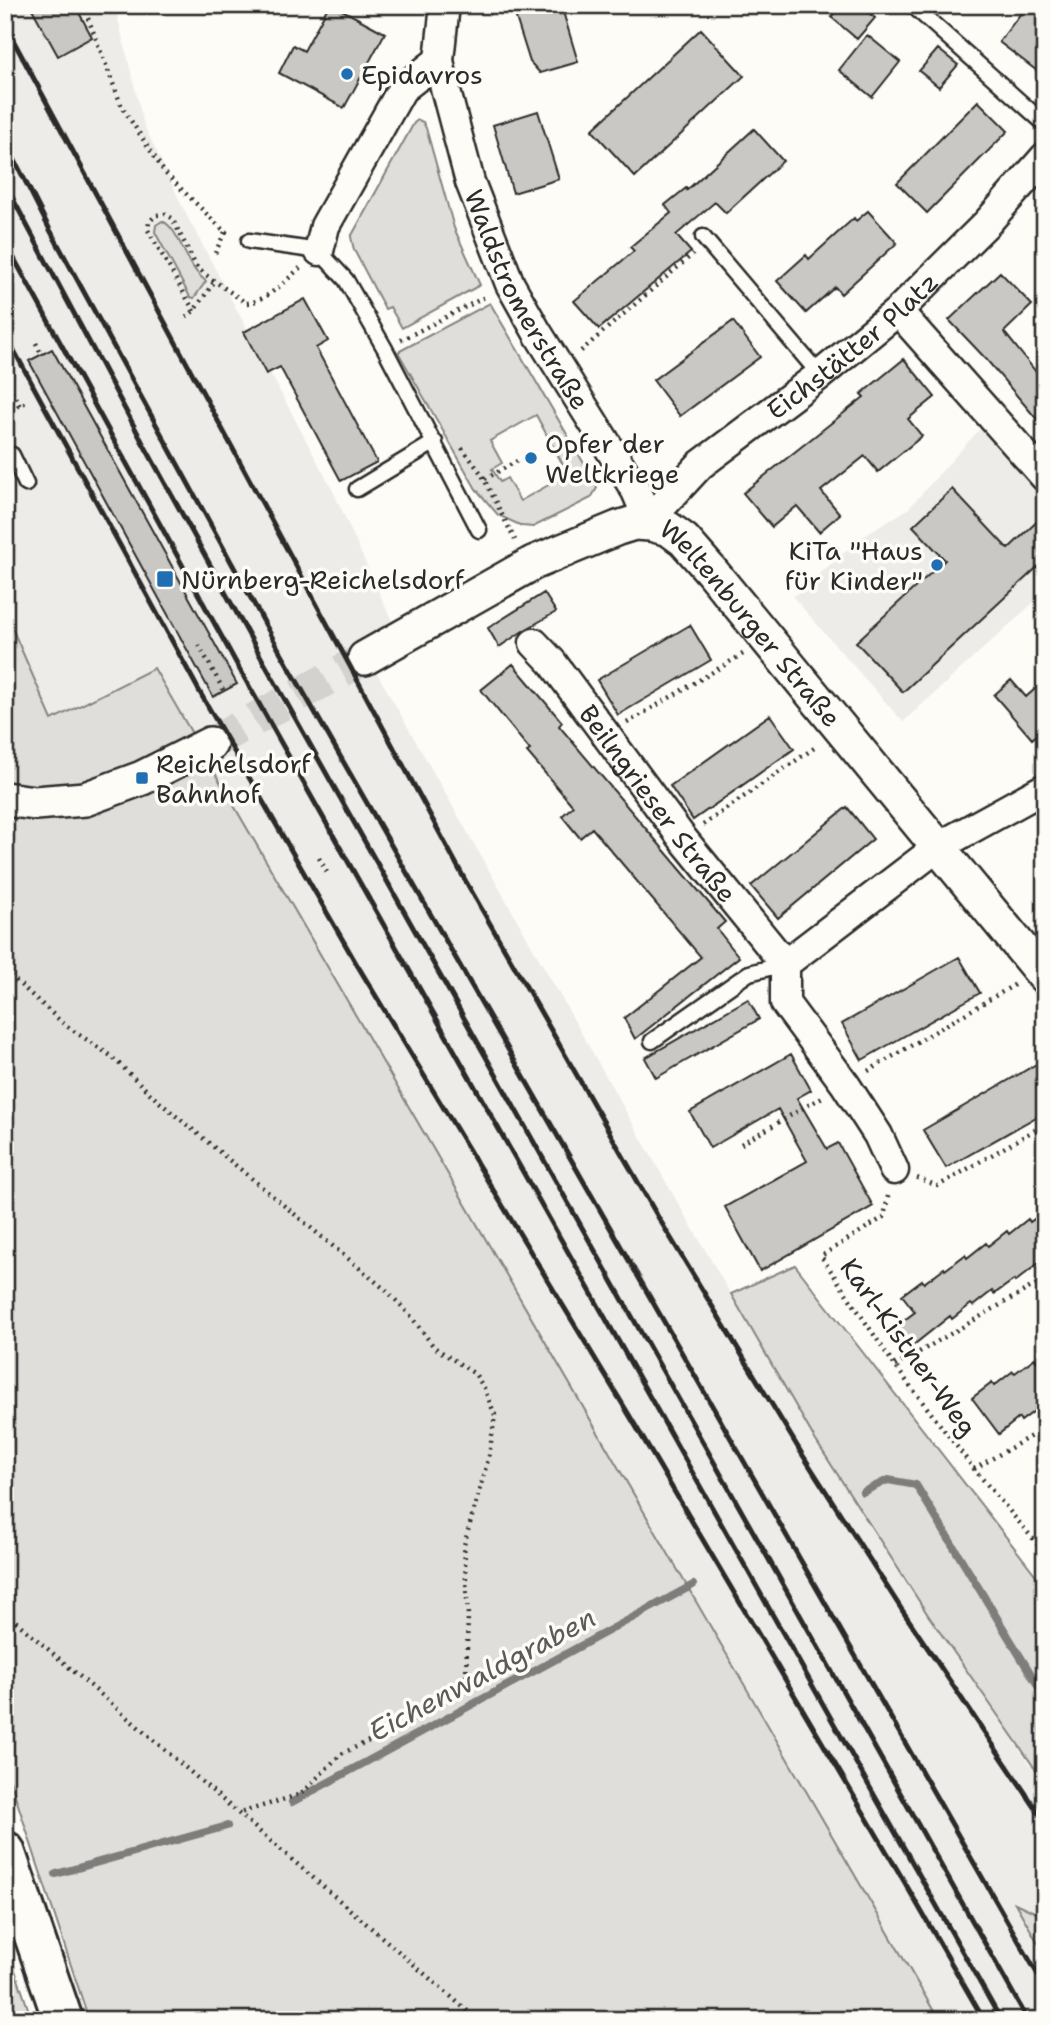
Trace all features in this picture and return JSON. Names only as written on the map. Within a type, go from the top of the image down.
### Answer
[{"type":"main road","points":[[5,1851],[62,2020]]},
{"type":"street","name":"Waldstromerstraße","points":[[445,5],[439,60],[444,85],[470,182],[510,284],[636,491],[650,524]]},
{"type":"street","points":[[320,251],[325,226],[402,89],[439,60]]},
{"type":"street","name":"Eichstätter Platz","points":[[650,524],[664,504],[700,465],[820,375],[898,311],[987,223],[1045,157]]},
{"type":"street","points":[[898,311],[1045,477]]},
{"type":"street","name":"Weltenburger Straße","points":[[365,658],[533,563],[634,523],[669,529],[684,540],[768,639],[1045,977]]},
{"type":"street","name":"Beilngrieser Straße","points":[[534,643],[552,662],[682,839],[785,964]]},
{"type":"street","points":[[5,799],[35,803],[85,799],[142,778],[210,744]]},
{"type":"street","points":[[894,1170],[878,1135],[845,1084],[785,1003],[785,964],[938,847],[1045,788]]},
{"type":"lane","points":[[912,5],[1045,124]]},
{"type":"lane","points":[[705,240],[820,375]]},
{"type":"lane","points":[[249,241],[320,251],[345,280],[435,442],[479,530]]},
{"type":"lane","points":[[357,489],[435,442]]},
{"type":"lane","points":[[5,453],[12,454],[26,484]]},
{"type":"lane","points":[[652,1041],[749,973],[785,964]]},
{"type":"path","points":[[83,5],[122,107],[165,173],[225,232],[249,241]]},
{"type":"path","points":[[194,311],[148,230],[149,222],[156,215],[165,214],[172,218],[196,265],[214,282],[246,303],[276,289]]},
{"type":"path","points":[[215,253],[225,232]]},
{"type":"path","points":[[560,369],[705,240]]},
{"type":"path","points":[[186,317],[194,311],[214,282]]},
{"type":"path","points":[[385,349],[510,284]]},
{"type":"path","points":[[36,343],[41,354]]},
{"type":"path","points":[[5,379],[20,406]]},
{"type":"path","points":[[5,414],[26,402]]},
{"type":"path","points":[[485,479],[517,461]]},
{"type":"path","points":[[605,736],[768,639]]},
{"type":"path","points":[[199,645],[225,693]]},
{"type":"path","points":[[682,839],[842,729]]},
{"type":"path","points":[[319,858],[327,872]]},
{"type":"path","points":[[5,971],[65,1025],[111,1056],[158,1100],[387,1290],[411,1315],[434,1347],[475,1374],[495,1415],[489,1456],[464,1545],[468,1616],[466,1676],[416,1719],[341,1754],[301,1794],[240,1813]]},
{"type":"path","points":[[741,1144],[1011,987]]},
{"type":"path","points":[[894,1170],[938,1186],[1045,1124]]},
{"type":"path","name":"Karl-Kistner-Weg","points":[[894,1170],[884,1217],[821,1256],[895,1366],[974,1469],[1045,1553]]},
{"type":"path","points":[[895,1366],[1045,1279]]},
{"type":"path","points":[[974,1469],[1045,1428]]},
{"type":"path","points":[[5,1612],[478,2020]]},
{"type":"shaded area","points":[[5,5],[114,5],[144,125],[186,214],[333,491],[405,650],[377,673],[816,1441],[928,1615],[1045,1787],[1045,1917],[1016,1904],[1045,1955],[1045,2020],[939,2020],[154,668],[52,721],[5,612]]},
{"type":"shaded area","points":[[418,120],[423,122],[426,128],[454,228],[480,285],[402,328],[390,307],[385,309],[354,250],[351,237]]},
{"type":"shaded area","points":[[162,221],[174,231],[193,267],[206,281],[194,298],[190,297],[155,232],[156,225]]},
{"type":"shaded area","points":[[490,303],[596,484],[597,488],[591,498],[533,527],[522,526],[498,515],[476,489],[398,352]],"holes":[[[536,415],[568,474],[520,501],[507,478],[500,482],[492,469],[502,463],[490,441]]]},
{"type":"shaded area","name":"KiTa \"Haus für Kinder\"","points":[[987,421],[1045,486],[1045,592],[903,722],[793,597],[861,538],[908,509]]},
{"type":"shaded area","points":[[5,612],[52,720],[154,668],[939,2020],[89,2020],[5,1765]]},
{"type":"shaded area","points":[[795,1265],[1045,1587],[1045,1783],[928,1615],[816,1441],[731,1294]]},
{"type":"shaded area","points":[[1015,1903],[1045,1917],[1045,1955]]},
{"type":"shaded area","points":[[5,1941],[32,2020],[5,2020]]},
{"type":"building","points":[[30,5],[75,5],[92,37],[58,56]]},
{"type":"building","points":[[329,5],[385,33],[344,108],[279,73],[293,45],[304,51]]},
{"type":"building","points":[[512,5],[561,5],[578,62],[540,73],[530,62]]},
{"type":"building","points":[[841,5],[859,5],[875,18],[857,39],[831,17]]},
{"type":"building","points":[[1027,5],[1045,5],[1045,77],[999,42]]},
{"type":"building","points":[[701,29],[744,76],[635,177],[592,130]]},
{"type":"building","points":[[867,35],[900,62],[872,97],[839,70]]},
{"type":"building","points":[[938,49],[958,65],[939,87],[919,71]]},
{"type":"building","points":[[978,101],[1008,131],[927,213],[897,183]]},
{"type":"building","points":[[538,111],[559,179],[513,193],[493,125]]},
{"type":"building","points":[[754,129],[783,161],[726,213],[715,202],[676,235],[691,252],[599,329],[574,301],[634,251],[630,247],[671,213],[665,205],[686,188],[687,190]]},
{"type":"building","points":[[868,211],[897,243],[841,294],[835,287],[806,313],[777,281],[806,255],[809,259],[854,218],[856,221]]},
{"type":"building","points":[[1000,272],[1032,305],[1004,332],[1045,383],[1045,429],[949,320]]},
{"type":"building","points":[[305,299],[328,341],[316,348],[377,462],[341,481],[280,367],[266,374],[244,332]]},
{"type":"building","points":[[733,321],[760,357],[680,416],[653,380]]},
{"type":"building","points":[[52,349],[237,684],[213,697],[29,361]]},
{"type":"building","points":[[904,359],[935,397],[908,419],[922,436],[878,472],[865,456],[821,491],[840,514],[819,532],[797,506],[772,527],[743,493],[864,397],[861,394]]},
{"type":"building","points":[[952,489],[1008,549],[1045,514],[1045,560],[903,692],[856,642],[945,560],[913,526]]},
{"type":"building","points":[[544,593],[556,612],[499,647],[488,628]]},
{"type":"building","points":[[690,625],[711,660],[618,715],[597,680]]},
{"type":"building","points":[[513,664],[562,722],[559,726],[725,922],[717,929],[739,957],[635,1039],[624,1018],[701,957],[592,828],[580,838],[562,816],[573,806],[527,752],[530,750],[481,690]]},
{"type":"building","points":[[1011,680],[1026,697],[1045,680],[1045,728],[1032,739],[994,695]]},
{"type":"building","points":[[770,715],[794,749],[693,820],[670,786]]},
{"type":"building","points":[[847,807],[873,839],[778,918],[751,886]]},
{"type":"building","points":[[959,957],[980,993],[862,1060],[842,1024]]},
{"type":"building","points":[[748,999],[759,1019],[656,1078],[645,1058]]},
{"type":"building","points":[[791,1054],[811,1090],[797,1098],[827,1149],[838,1143],[873,1206],[760,1271],[725,1207],[807,1161],[778,1109],[710,1148],[690,1112]]},
{"type":"building","points":[[1045,1059],[1045,1112],[946,1168],[923,1130]]},
{"type":"building","points":[[1045,1211],[1045,1258],[1015,1282],[1014,1280],[994,1294],[992,1291],[952,1319],[950,1316],[911,1347],[895,1327],[915,1312],[902,1295],[922,1280],[924,1283],[965,1255],[967,1258],[986,1243],[988,1246],[1007,1231],[1009,1234],[1028,1219],[1030,1222]]},
{"type":"building","points":[[1045,1355],[1045,1403],[999,1434],[972,1398],[992,1383],[994,1386],[1013,1371],[1015,1373],[1035,1358],[1036,1361]]},
{"type":"waterway","name":"Eichenwaldgraben","points":[[863,1492],[888,1480],[916,1485],[1045,1697]]},
{"type":"waterway","name":"Eichenwaldgraben","points":[[292,1802],[693,1585]]},
{"type":"waterway","name":"Eichenwaldgraben","points":[[56,1874],[227,1826]]},
{"type":"tunnel","points":[[210,744],[365,658]]},
{"type":"railway","points":[[5,25],[465,880],[658,1217],[802,1454],[902,1610],[1045,1822]]},
{"type":"railway","points":[[5,141],[49,228],[277,646],[1045,1987]]},
{"type":"railway","points":[[5,184],[262,659],[1028,2020]]},
{"type":"railway","points":[[5,242],[240,670],[1001,2020]]},
{"type":"railway","points":[[5,334],[202,696],[356,963],[631,1418],[984,2020]]},
{"type":"place","name":"Epidavros","points":[[347,74]]},
{"type":"place","name":"Opfer der Weltkriege","points":[[531,458]]},
{"type":"place","name":"KiTa \"Haus für Kinder\"","points":[[937,565]]},
{"type":"place","name":"Nürnberg-Reichelsdorf","points":[[165,579]]},
{"type":"place","name":"Reichelsdorf Bahnhof","points":[[142,778]]}]
